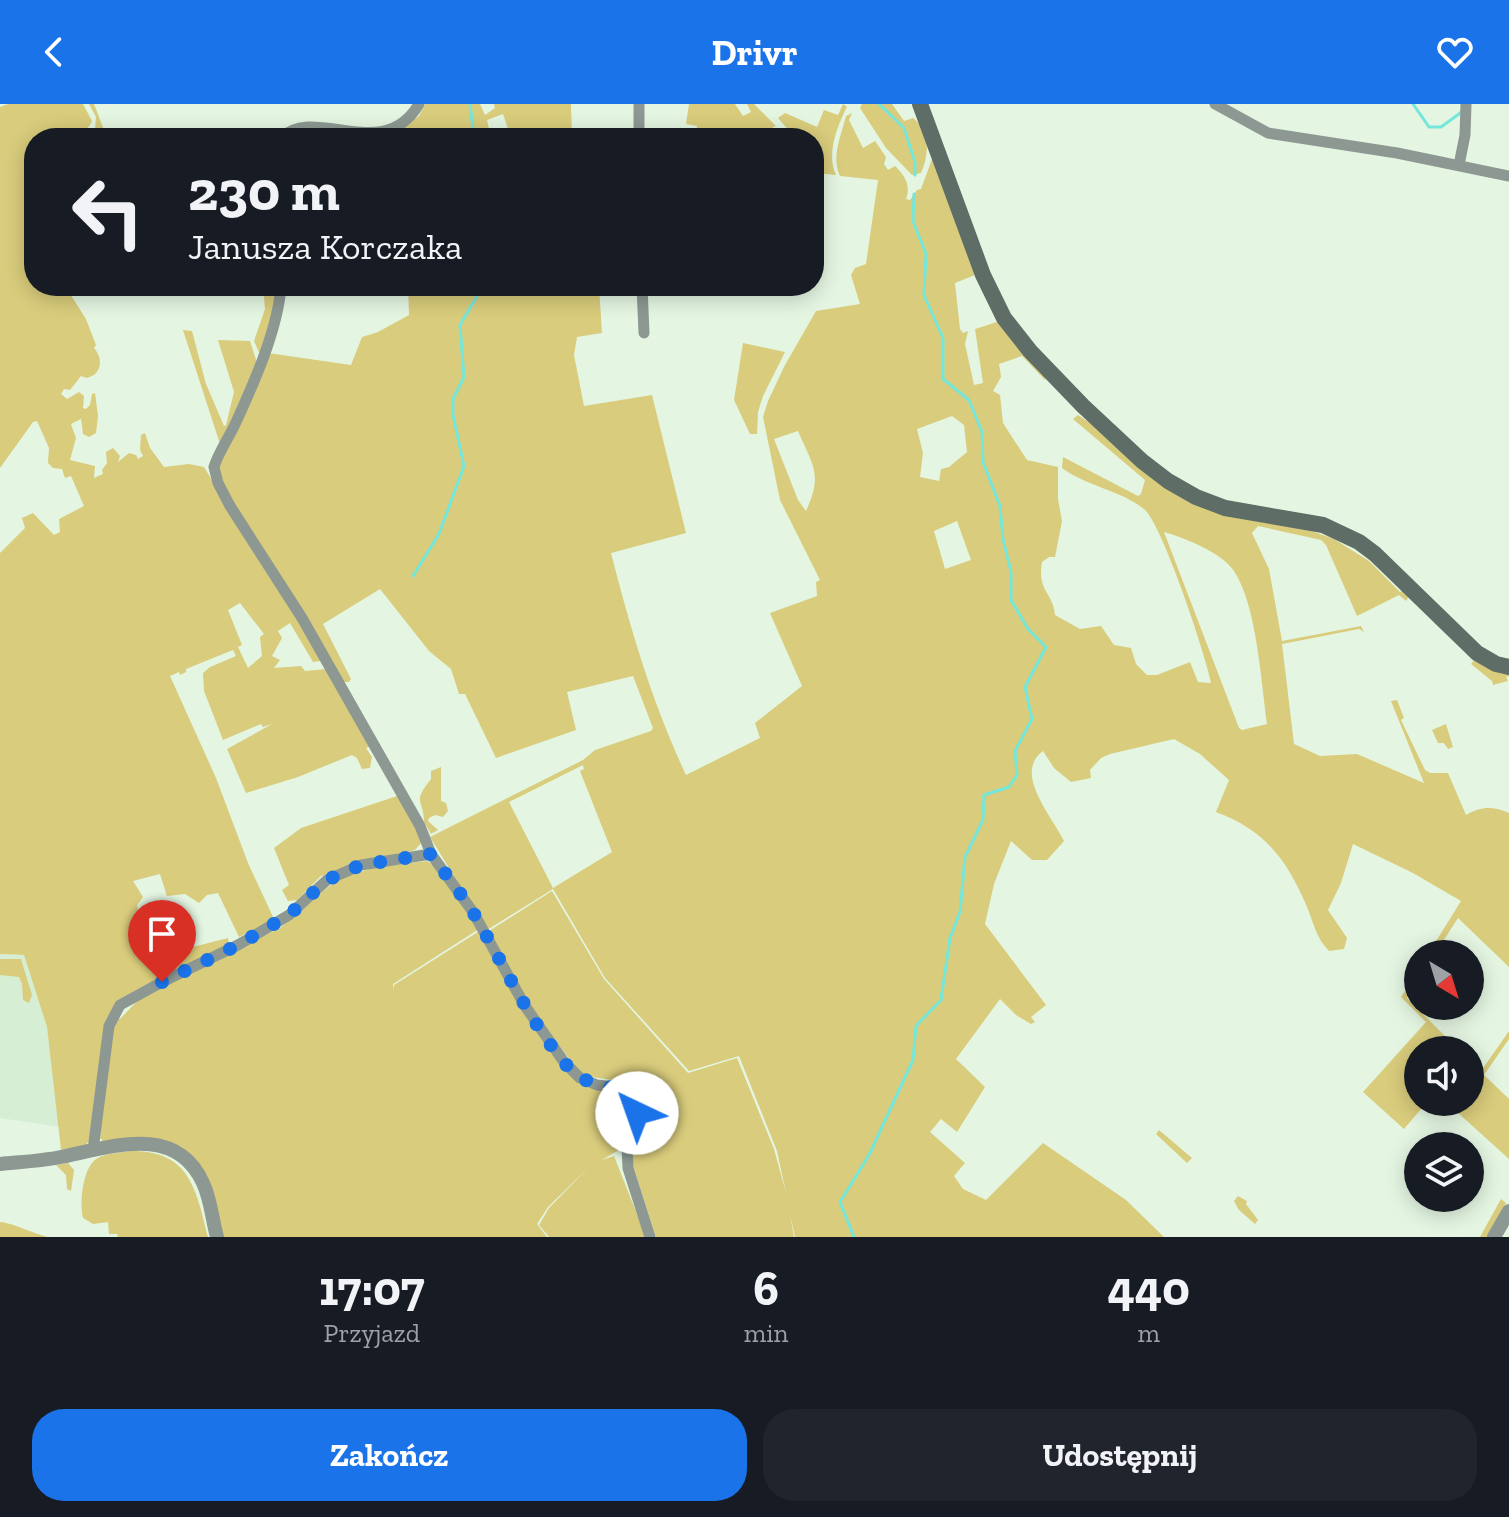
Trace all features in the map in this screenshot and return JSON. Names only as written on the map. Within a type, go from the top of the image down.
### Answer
[{"type":"main road","points":[[920,104],[980,266],[1004,318],[1030,351],[1083,406],[1142,461],[1196,497],[1225,508],[1323,525],[1348,535],[1375,554],[1477,653],[1496,664],[1509,667]]},
{"type":"street","points":[[342,117],[369,125],[395,125],[406,120],[419,104]]},
{"type":"street","points":[[639,104],[639,128]]},
{"type":"street","points":[[1215,104],[1268,133],[1509,176]]},
{"type":"street","points":[[1459,165],[1465,135],[1466,104]]},
{"type":"street","points":[[287,128],[300,116]]},
{"type":"street","points":[[280,296],[279,311],[268,343],[236,423],[214,467],[230,506],[302,618],[420,826],[431,854],[473,912],[525,1006],[564,1062],[580,1078],[597,1085],[623,1088],[634,1097],[637,1113],[627,1148],[628,1168],[650,1237]]},
{"type":"street","points":[[642,296],[644,333]]},
{"type":"street","points":[[93,1150],[109,1026],[120,1005],[238,945],[289,915],[327,880],[361,865],[431,854]]},
{"type":"street","points":[[0,1164],[57,1158],[144,1142],[163,1146],[181,1155],[204,1185],[217,1237]]},
{"type":"street","points":[[1494,1237],[1509,1211]]},
{"type":"shaded area","points":[[8,104],[83,104],[92,121],[88,128],[24,128],[24,296],[71,296],[86,319],[100,365],[94,375],[87,378],[81,376],[70,390],[64,389],[61,394],[67,399],[79,392],[84,396],[83,408],[86,409],[95,393],[98,416],[96,433],[89,437],[83,434],[81,419],[71,424],[76,438],[70,460],[95,466],[94,478],[103,474],[107,463],[106,452],[113,448],[120,456],[118,462],[129,453],[138,459],[143,456],[140,450],[141,435],[145,433],[150,448],[164,467],[189,464],[204,467],[240,526],[215,466],[268,353],[351,365],[362,337],[409,315],[408,296],[600,296],[602,333],[577,337],[574,355],[584,406],[652,395],[686,533],[611,553],[643,666],[686,775],[760,738],[755,723],[802,686],[770,613],[817,596],[816,582],[820,580],[780,500],[763,417],[785,365],[816,311],[860,304],[851,275],[855,268],[866,264],[878,180],[840,176],[837,169],[838,146],[846,116],[852,113],[849,120],[863,148],[875,141],[886,157],[884,164],[888,170],[895,166],[904,177],[908,189],[906,199],[910,200],[921,189],[932,159],[975,275],[955,283],[960,329],[963,333],[968,331],[965,344],[974,385],[983,383],[975,329],[997,322],[977,280],[1047,375],[1045,380],[1022,356],[999,364],[1001,377],[993,391],[1000,395],[1003,423],[1027,460],[1058,467],[1062,521],[1055,557],[1042,562],[1041,572],[1043,586],[1055,615],[1080,629],[1101,626],[1114,645],[1131,648],[1136,664],[1147,675],[1157,675],[1190,662],[1198,682],[1211,683],[1183,592],[1152,520],[1135,503],[1062,468],[1063,457],[1138,496],[1141,494],[1145,480],[1073,419],[1078,415],[1227,515],[1306,529],[1334,539],[1369,561],[1400,592],[1404,589],[1410,595],[1406,601],[1399,595],[1357,616],[1321,540],[1258,526],[1252,533],[1269,569],[1282,641],[1361,626],[1364,632],[1359,629],[1282,644],[1294,744],[1320,756],[1357,754],[1424,783],[1391,701],[1397,700],[1404,718],[1401,720],[1425,770],[1448,773],[1466,815],[1487,808],[1509,813],[1509,967],[1458,918],[1444,940],[1437,940],[1461,901],[1353,844],[1341,883],[1328,910],[1347,938],[1344,949],[1329,951],[1318,936],[1307,907],[1282,861],[1248,828],[1216,812],[1229,780],[1200,754],[1174,739],[1110,754],[1101,758],[1090,770],[1091,778],[1071,782],[1054,768],[1043,751],[1035,760],[1033,782],[1064,841],[1047,860],[1032,860],[1011,841],[994,884],[985,924],[1046,1005],[1031,1017],[1035,1022],[1031,1024],[1016,1015],[1000,999],[956,1059],[985,1087],[957,1132],[941,1119],[930,1132],[965,1163],[954,1176],[963,1189],[986,1200],[1043,1143],[1126,1200],[1164,1237],[795,1237],[790,1214],[794,1237],[656,1237],[632,1162],[632,1147],[643,1109],[634,1083],[585,1076],[579,1072],[530,1006],[489,931],[552,891],[604,979],[688,1073],[737,1058],[774,1149],[786,1193],[777,1151],[739,1056],[689,1071],[605,978],[553,889],[487,930],[430,837],[583,760],[595,750],[651,731],[653,728],[633,676],[567,692],[576,730],[496,758],[465,694],[459,694],[451,669],[429,651],[380,589],[323,624],[351,679],[349,682],[341,682],[321,661],[313,662],[290,623],[278,631],[282,638],[272,656],[280,660],[274,668],[301,666],[305,671],[326,669],[371,746],[366,748],[372,757],[370,768],[362,769],[352,755],[298,777],[246,793],[227,749],[272,724],[263,727],[261,724],[223,740],[204,691],[203,673],[236,656],[233,650],[186,669],[180,675],[179,672],[170,676],[274,919],[239,937],[218,893],[207,895],[199,903],[185,894],[167,896],[160,874],[133,881],[143,897],[137,905],[138,911],[143,914],[146,924],[151,925],[159,972],[157,979],[118,1000],[89,1141],[84,1147],[61,1150],[47,1027],[24,955],[0,954],[0,553],[25,528],[22,518],[33,513],[54,535],[60,532],[59,519],[84,506],[71,476],[65,478],[62,469],[53,468],[48,463],[49,448],[37,421],[33,422],[0,468],[0,107]],"holes":[[[952,416],[964,425],[967,452],[949,467],[941,469],[939,481],[920,477],[923,453],[917,429]],[[798,431],[812,462],[815,479],[806,511],[798,500],[774,439]],[[957,521],[971,560],[945,569],[934,531]],[[1164,532],[1192,542],[1228,564],[1242,586],[1257,645],[1267,724],[1242,730],[1239,728]],[[240,603],[264,634],[260,637],[262,656],[248,668],[238,647],[242,645],[228,610]],[[583,765],[584,769],[580,771],[612,852],[553,888],[509,802]]]},
{"type":"shaded area","points":[[89,104],[94,104],[103,128],[95,128],[96,117]]},
{"type":"shaded area","points":[[425,104],[480,104],[485,115],[495,108],[494,104],[571,104],[572,128],[508,128],[503,114],[487,120],[489,128],[400,128],[419,116]]},
{"type":"shaded area","points":[[689,104],[735,104],[743,116],[751,112],[747,104],[754,104],[776,126],[697,128],[686,124]]},
{"type":"shaded area","points":[[843,104],[847,107],[832,150],[836,175],[824,174],[824,128],[786,128],[778,118],[785,113],[817,127],[824,110],[838,115]]},
{"type":"shaded area","points":[[862,104],[892,104],[904,121],[913,118],[919,124],[927,144],[921,173],[912,175],[886,148],[860,108]]},
{"type":"shaded area","points":[[264,296],[277,296],[276,311],[260,355],[254,341],[265,309]]},
{"type":"shaded area","points":[[183,330],[192,331],[206,384],[224,426],[234,392],[218,340],[250,341],[257,363],[220,444]]},
{"type":"shaded area","points":[[743,343],[785,352],[763,396],[758,412],[757,434],[750,434],[734,400]]},
{"type":"shaded area","points":[[1475,659],[1509,673],[1506,677],[1508,681],[1493,685],[1471,664]]},
{"type":"shaded area","points":[[1446,724],[1453,747],[1448,749],[1444,743],[1438,743],[1432,730]]},
{"type":"shaded area","points":[[441,767],[441,801],[446,803],[448,811],[443,817],[435,815],[429,818],[428,821],[438,830],[431,834],[424,822],[420,798],[431,779],[431,771]]},
{"type":"shaded area","points":[[400,795],[423,841],[415,850],[321,876],[297,900],[288,901],[282,890],[289,885],[274,848],[301,828]]},
{"type":"shaded area","points":[[427,861],[438,868],[479,929],[393,984],[394,991],[394,985],[481,930],[570,1070],[631,1098],[634,1115],[622,1148],[602,1160],[614,1156],[646,1237],[549,1237],[539,1225],[549,1208],[589,1167],[548,1207],[537,1224],[547,1237],[223,1237],[188,1155],[105,1143],[100,1138],[111,1032],[116,1019],[120,1019],[143,995],[280,928],[339,878],[377,867]]},
{"type":"shaded area","points":[[228,938],[229,944],[164,977],[167,963],[165,951],[176,946],[185,949]]},
{"type":"shaded area","points":[[0,954],[24,955],[47,1027],[60,1127],[0,1118]]},
{"type":"shaded area","points":[[0,959],[21,959],[32,995],[29,1003],[23,1000],[19,977],[0,975]]},
{"type":"shaded area","points":[[1424,1020],[1429,1020],[1445,1036],[1413,1036],[1426,1022]]},
{"type":"shaded area","points":[[1509,1031],[1509,1039],[1484,1075],[1484,1067]]},
{"type":"shaded area","points":[[1404,1046],[1404,1116],[1415,1116],[1404,1129],[1363,1092]]},
{"type":"shaded area","points":[[1484,1075],[1509,1099],[1509,1159],[1484,1136],[1484,1132],[1479,1132],[1461,1116],[1484,1116]]},
{"type":"shaded area","points":[[1159,1130],[1192,1158],[1187,1163],[1156,1134]]},
{"type":"shaded area","points":[[130,1151],[165,1157],[187,1175],[194,1188],[208,1237],[118,1237],[117,1234],[109,1234],[108,1222],[93,1224],[83,1218],[83,1185],[93,1162],[105,1155]]},
{"type":"shaded area","points":[[68,1163],[74,1170],[71,1191],[67,1189],[66,1175],[56,1165]]},
{"type":"shaded area","points":[[1238,1196],[1247,1201],[1258,1220],[1255,1224],[1239,1210],[1234,1201]]},
{"type":"shaded area","points":[[1501,1199],[1506,1203],[1488,1237],[1480,1237]]},
{"type":"shaded area","points":[[0,1222],[10,1224],[48,1237],[0,1237]]},
{"type":"waterway","points":[[470,104],[473,128]]},
{"type":"waterway","points":[[879,104],[904,128],[915,162],[915,175]]},
{"type":"waterway","points":[[1413,104],[1429,127],[1441,127],[1463,111]]},
{"type":"waterway","points":[[854,1237],[840,1202],[869,1155],[913,1060],[916,1026],[941,1000],[950,938],[960,912],[965,857],[983,820],[984,795],[1009,787],[1017,775],[1015,751],[1032,719],[1025,687],[1046,647],[1028,629],[1011,600],[1011,572],[1003,539],[1000,506],[983,462],[982,432],[969,400],[943,379],[943,338],[924,295],[926,254],[913,221],[914,194]]},
{"type":"waterway","points":[[413,576],[439,534],[464,466],[453,415],[453,399],[464,377],[460,325],[477,296]]},
{"type":"route","points":[[162,982],[238,945],[289,915],[327,880],[361,865],[431,854],[473,912],[525,1006],[564,1062],[580,1078],[597,1085],[623,1088],[634,1097],[637,1113]]}]
